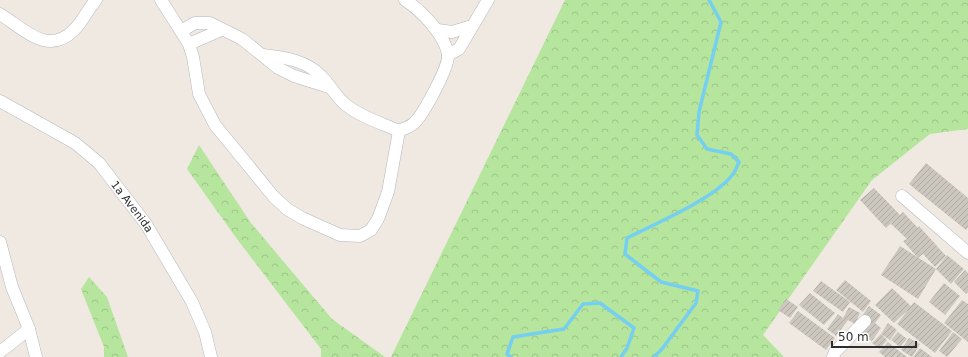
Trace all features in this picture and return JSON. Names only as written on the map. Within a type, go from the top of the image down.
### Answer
[{"type":"street","points":[[0,14],[44,42],[55,42],[66,37],[75,29],[96,0]]},
{"type":"street","points":[[161,0],[189,44],[193,57],[199,94],[215,125],[262,184],[287,209],[340,235],[360,236],[370,230],[378,219],[388,192],[399,130]]},
{"type":"street","points":[[181,31],[195,23],[210,23],[221,30],[242,39],[263,55],[294,60],[309,67],[322,76],[329,87],[347,105],[360,114],[399,130],[413,124],[429,101],[447,66],[448,55],[438,30],[405,0]]},
{"type":"street","points":[[448,55],[459,50],[488,0]]},
{"type":"street","points":[[438,30],[452,32],[472,26]]},
{"type":"street","points":[[189,44],[221,30]]},
{"type":"street","name":"1a Avenida","points":[[0,101],[75,143],[99,163],[146,224],[192,302],[205,332],[211,357]]},
{"type":"street","points":[[902,196],[968,253]]},
{"type":"street","points":[[0,242],[12,287],[29,329],[36,357]]},
{"type":"street","points":[[833,357],[835,352],[865,321]]},
{"type":"street","points":[[0,352],[29,329]]},
{"type":"green space","points":[[565,0],[968,0],[968,129],[930,134],[872,180],[763,335],[784,357],[391,357]]},
{"type":"green space","points":[[199,145],[251,223],[332,319],[385,357],[321,357],[321,349],[237,239],[187,169]]},
{"type":"green space","points":[[89,277],[107,297],[128,357],[104,357],[104,347],[81,289]]},
{"type":"building","points":[[926,163],[968,198],[968,227],[966,230],[909,184]]},
{"type":"building","points":[[874,188],[900,215],[903,212],[918,228],[919,226],[946,256],[935,267],[923,254],[924,253],[918,258],[903,241],[907,239],[891,224],[895,220],[886,228],[860,200]]},
{"type":"building","points":[[900,246],[936,269],[918,299],[881,275]]},
{"type":"building","points":[[947,255],[964,269],[951,284],[936,269]]},
{"type":"building","points":[[965,270],[968,273],[968,292],[966,294],[954,282]]},
{"type":"building","points":[[845,280],[871,301],[863,312],[836,290]]},
{"type":"building","points":[[821,281],[850,302],[843,312],[813,291]]},
{"type":"building","points":[[944,283],[960,296],[945,315],[929,302]]},
{"type":"building","points":[[892,288],[911,306],[914,302],[952,331],[935,353],[897,324],[908,310],[894,323],[875,305]]},
{"type":"building","points":[[810,293],[835,313],[824,325],[799,305]]},
{"type":"building","points":[[786,299],[798,307],[790,318],[778,310]]},
{"type":"building","points":[[962,300],[968,304],[968,342],[944,323]]},
{"type":"building","points":[[869,306],[881,315],[875,323],[881,328],[872,341],[861,334],[870,321],[862,316]]},
{"type":"building","points":[[849,307],[860,313],[855,324],[848,320],[836,336],[827,329],[838,314],[843,318]]},
{"type":"building","points":[[798,311],[835,338],[826,350],[789,323]]},
{"type":"building","points":[[888,323],[897,330],[890,340],[881,334]]},
{"type":"building","points":[[898,332],[907,339],[900,347],[891,340]]},
{"type":"building","points":[[953,332],[962,339],[947,357],[939,351]]},
{"type":"building","points":[[881,334],[887,340],[880,349],[872,343]]},
{"type":"building","points":[[909,338],[920,344],[912,357],[901,350]]},
{"type":"building","points":[[888,342],[907,357],[895,357],[898,353],[894,357],[885,357],[879,352]]},
{"type":"building","points":[[920,348],[932,357],[913,357]]},
{"type":"waterway","points":[[654,357],[662,349],[696,303],[698,291],[661,282],[625,254],[627,238],[684,210],[713,192],[725,183],[733,174],[739,162],[731,154],[707,149],[697,135],[699,112],[721,22],[709,0]]},
{"type":"waterway","points":[[511,357],[507,354],[513,337],[564,329],[583,304],[600,303],[634,328],[627,348],[621,357]]}]
